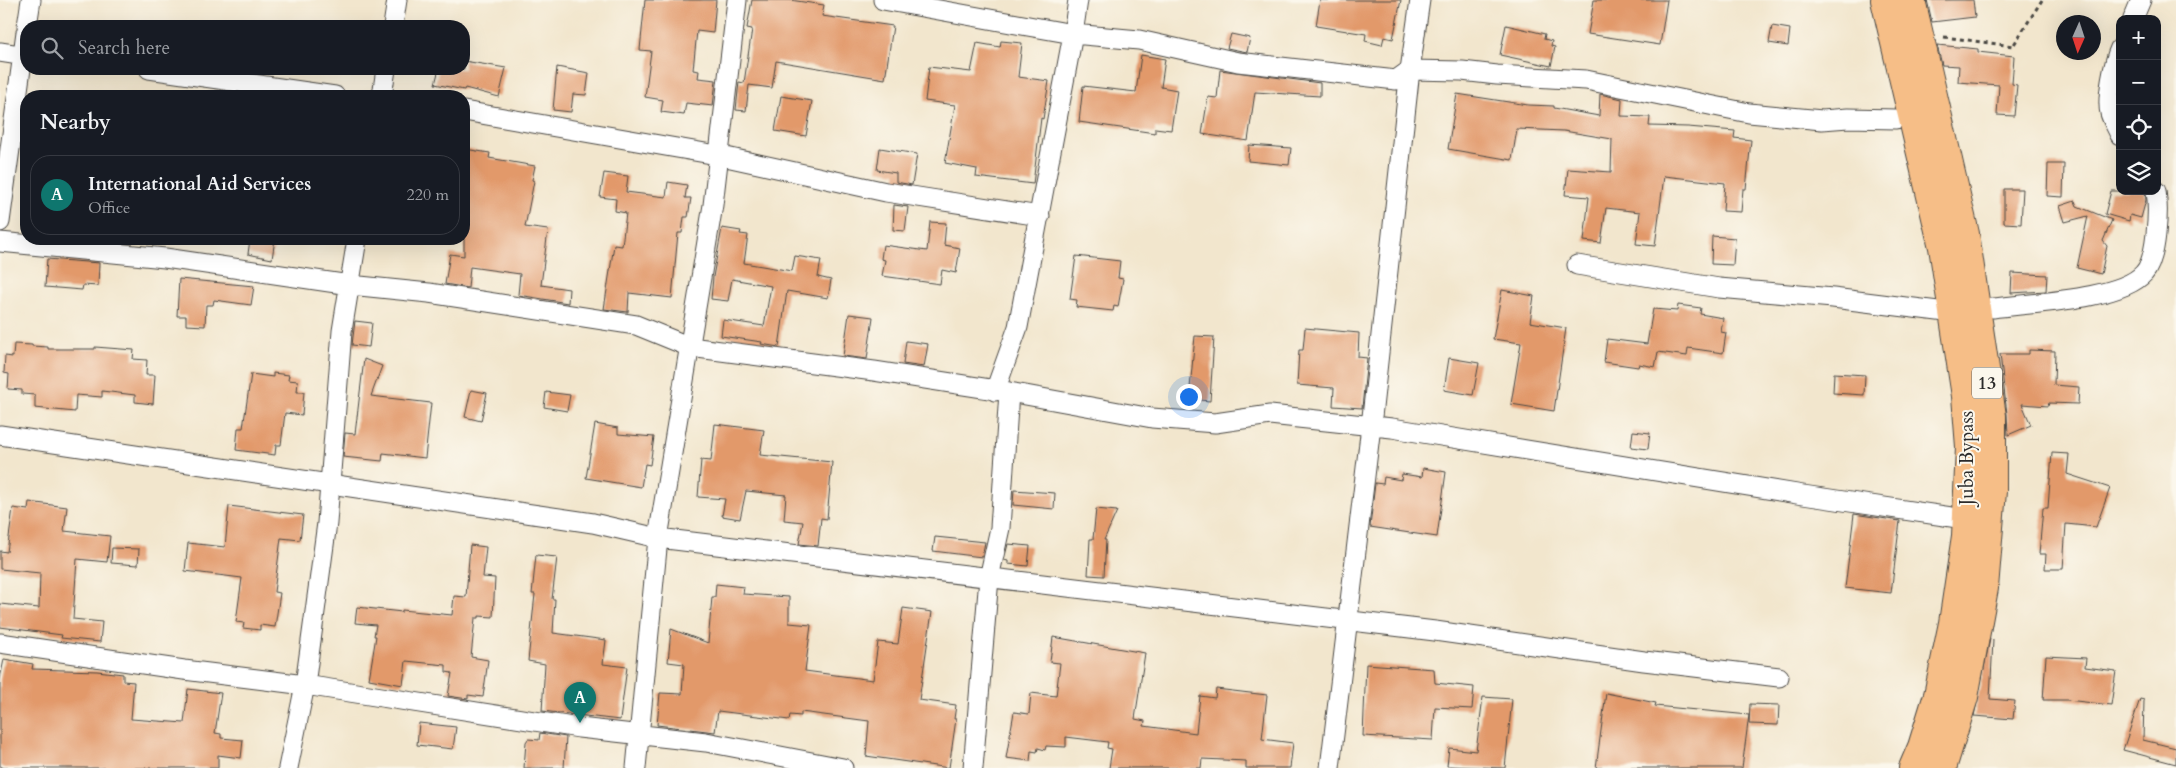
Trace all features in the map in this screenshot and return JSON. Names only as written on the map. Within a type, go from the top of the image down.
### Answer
[{"type":"main road","name":"Juba Bypass","points":[[1885,0],[1943,247],[1966,396],[1970,447],[1966,536],[1953,622],[1938,695],[1922,747],[1913,768]]},
{"type":"main road","name":"Juba Bypass","points":[[1911,0],[1965,234],[1992,416],[1992,491],[1984,588],[1964,697],[1942,768]]},
{"type":"street","points":[[28,20],[31,0]]},
{"type":"street","points":[[394,20],[396,0]]},
{"type":"street","points":[[636,768],[658,538],[690,346],[703,254],[713,206],[717,156],[737,0]]},
{"type":"street","points":[[883,0],[1073,34],[1139,40],[1238,62],[1396,80],[1410,70],[1462,71],[1586,80],[1749,113],[1822,120],[1848,118],[1896,119]]},
{"type":"street","points":[[973,768],[989,578],[1000,528],[1002,391],[1018,327],[1040,216],[1078,0]]},
{"type":"street","points":[[1330,768],[1349,621],[1410,70],[1420,0]]},
{"type":"street","points":[[2135,15],[2141,0]]},
{"type":"street","points":[[0,52],[20,55]]},
{"type":"street","points":[[2116,55],[2110,112],[2116,126]]},
{"type":"street","points":[[0,222],[22,75]]},
{"type":"street","points":[[190,75],[293,90]]},
{"type":"street","points":[[383,90],[385,75]]},
{"type":"street","points":[[470,112],[717,156],[886,192],[1040,216]]},
{"type":"street","points":[[1994,308],[2090,296],[2127,286],[2145,273],[2155,244],[2158,205],[2157,195]]},
{"type":"street","points":[[0,242],[20,244]]},
{"type":"street","points":[[31,245],[174,259],[350,285],[429,293],[636,325],[690,346],[874,371],[1002,391],[1152,418],[1215,423],[1270,415],[1371,426],[1958,518]]},
{"type":"street","points":[[288,768],[305,685],[332,484],[338,376],[356,245]]},
{"type":"street","points":[[1577,265],[1719,288],[1833,298],[1946,312]]},
{"type":"street","points":[[0,435],[593,522],[658,538],[1349,621],[1644,661],[1779,677]]},
{"type":"street","points":[[0,644],[305,685],[578,728],[706,742],[843,768]]},
{"type":"path","points":[[1943,37],[2013,46],[2042,0]]},
{"type":"building","points":[[645,0],[716,0],[713,33],[697,31],[693,70],[699,71],[698,78],[716,80],[713,106],[686,103],[684,115],[661,112],[663,100],[645,97],[651,51],[640,50]]},
{"type":"building","points":[[752,0],[790,0],[824,5],[822,16],[893,26],[885,79],[776,61],[772,88],[749,85],[746,111],[736,110],[739,82],[744,83],[752,29],[747,28]]},
{"type":"building","points":[[1320,0],[1401,0],[1393,39],[1384,37],[1382,45],[1365,41],[1366,34],[1316,26]]},
{"type":"building","points":[[1594,0],[1667,0],[1660,45],[1588,34]]},
{"type":"building","points":[[1927,0],[1973,0],[1975,17],[1932,22]]},
{"type":"building","points":[[1506,25],[1545,34],[1544,39],[1552,41],[1551,46],[1555,47],[1551,66],[1500,55]]},
{"type":"building","points":[[1772,26],[1790,29],[1788,46],[1769,43]]},
{"type":"building","points":[[1231,34],[1250,38],[1247,52],[1227,48]]},
{"type":"building","points":[[1001,41],[1022,43],[1018,77],[1049,81],[1043,119],[1041,118],[1033,184],[976,177],[977,169],[945,163],[955,105],[925,101],[929,67],[971,72],[977,43],[1000,47]]},
{"type":"building","points":[[1937,45],[1978,49],[1978,52],[2014,56],[2012,84],[2017,85],[2014,116],[1997,115],[1999,85],[1958,82],[1959,66],[1942,65]]},
{"type":"building","points":[[1141,55],[1165,59],[1161,87],[1177,90],[1171,130],[1155,128],[1155,133],[1079,122],[1083,86],[1136,92]]},
{"type":"building","points":[[470,62],[506,68],[499,97],[465,88],[464,90],[435,84],[437,75],[470,75]]},
{"type":"building","points":[[557,67],[589,73],[586,95],[573,94],[571,112],[553,110]]},
{"type":"building","points":[[1220,70],[1320,83],[1320,96],[1255,92],[1248,141],[1202,134],[1208,97],[1217,98]]},
{"type":"building","points":[[1457,94],[1528,105],[1554,106],[1554,108],[1599,116],[1600,94],[1622,99],[1621,116],[1650,117],[1649,126],[1735,131],[1734,138],[1751,140],[1746,189],[1743,189],[1741,212],[1723,211],[1725,183],[1664,176],[1655,246],[1636,244],[1640,212],[1606,208],[1601,243],[1584,241],[1589,197],[1565,195],[1568,169],[1611,172],[1612,139],[1564,131],[1517,129],[1512,160],[1448,149]]},
{"type":"building","points":[[781,96],[812,101],[806,136],[775,131]]},
{"type":"building","points":[[1249,145],[1291,148],[1289,165],[1248,161]]},
{"type":"building","points":[[880,148],[917,154],[912,185],[896,182],[896,173],[877,170]]},
{"type":"building","points":[[470,150],[490,153],[489,158],[535,166],[525,227],[548,230],[541,285],[569,289],[568,303],[518,295],[520,274],[470,267],[468,288],[445,284],[450,254],[464,256],[464,245],[470,245]]},
{"type":"building","points":[[2048,164],[2064,164],[2063,197],[2047,196]]},
{"type":"building","points":[[604,173],[628,176],[626,192],[666,197],[668,182],[687,185],[685,198],[691,198],[688,217],[684,217],[682,233],[678,233],[672,298],[629,293],[628,312],[604,309],[614,245],[622,246],[626,213],[615,211],[616,199],[600,197]]},
{"type":"building","points":[[2004,189],[2023,189],[2021,224],[2004,223]]},
{"type":"building","points":[[2111,191],[2116,191],[2116,195],[2145,195],[2141,218],[2130,215],[2129,221],[2105,214]]},
{"type":"building","points":[[2075,201],[2077,206],[2112,220],[2103,241],[2107,246],[2101,274],[2077,268],[2088,216],[2065,222],[2060,206]]},
{"type":"building","points":[[894,205],[908,207],[905,231],[893,230]]},
{"type":"building","points":[[930,222],[946,223],[944,245],[960,248],[956,273],[942,270],[940,284],[882,276],[885,260],[881,259],[883,245],[927,251]]},
{"type":"building","points":[[722,228],[741,231],[740,234],[748,235],[744,263],[792,271],[795,256],[821,260],[818,277],[831,280],[828,298],[787,291],[779,347],[761,344],[762,342],[721,336],[723,320],[764,326],[771,286],[732,279],[728,301],[711,299]]},
{"type":"building","points":[[1712,236],[1735,238],[1733,265],[1711,264]]},
{"type":"building","points":[[249,245],[274,245],[272,259],[248,254]]},
{"type":"building","points":[[1076,256],[1120,261],[1118,278],[1123,279],[1118,307],[1114,306],[1113,311],[1076,307],[1077,300],[1070,299]]},
{"type":"building","points":[[47,259],[99,263],[98,286],[83,285],[82,290],[45,287]]},
{"type":"building","points":[[2012,273],[2047,275],[2046,291],[2011,293]]},
{"type":"building","points":[[179,279],[254,286],[251,305],[214,300],[213,305],[206,305],[205,326],[186,325],[186,316],[177,316]]},
{"type":"building","points":[[1502,290],[1534,296],[1530,322],[1566,328],[1554,411],[1511,404],[1521,343],[1493,339]]},
{"type":"building","points":[[1678,305],[1701,308],[1700,314],[1723,318],[1721,332],[1726,333],[1723,353],[1688,348],[1687,356],[1658,352],[1655,367],[1639,364],[1638,367],[1604,362],[1607,339],[1647,344],[1653,309],[1677,311]]},
{"type":"building","points":[[849,314],[873,317],[867,359],[843,356]]},
{"type":"building","points":[[355,321],[372,323],[369,347],[352,345]]},
{"type":"building","points":[[1305,328],[1359,333],[1358,357],[1367,358],[1362,408],[1333,406],[1334,388],[1297,385],[1299,350],[1303,350]]},
{"type":"building","points":[[1195,336],[1214,337],[1210,401],[1189,399]]},
{"type":"building","points":[[906,341],[928,344],[924,367],[903,364]]},
{"type":"building","points":[[14,344],[48,347],[48,349],[95,349],[95,347],[134,350],[133,359],[147,360],[146,375],[155,375],[153,404],[135,402],[135,395],[102,391],[102,397],[76,395],[75,412],[35,408],[35,395],[22,394],[22,390],[8,389],[9,374],[4,373],[5,356],[13,357]]},
{"type":"building","points":[[2029,350],[2055,351],[2054,385],[2079,387],[2078,404],[2049,403],[2048,406],[2022,404],[2031,425],[2008,435],[2000,354],[2029,354]]},
{"type":"building","points":[[1449,358],[1479,363],[1473,395],[1444,390]]},
{"type":"building","points":[[364,359],[382,366],[371,396],[431,403],[425,458],[383,453],[382,461],[343,457],[345,433],[355,434]]},
{"type":"building","points":[[273,373],[289,375],[288,380],[298,381],[297,392],[304,392],[302,415],[285,413],[281,445],[276,445],[275,455],[236,450],[238,428],[243,428],[251,374],[273,377]]},
{"type":"building","points":[[1834,373],[1865,375],[1864,395],[1833,393]]},
{"type":"building","points":[[471,390],[487,393],[481,421],[465,417]]},
{"type":"building","points":[[546,392],[570,395],[567,411],[544,407]]},
{"type":"building","points":[[595,424],[618,428],[618,434],[654,437],[650,465],[645,464],[641,487],[586,478]]},
{"type":"building","points":[[715,424],[764,430],[760,455],[832,462],[827,519],[821,518],[818,546],[799,544],[803,522],[784,520],[786,495],[746,491],[740,519],[722,516],[725,499],[698,497],[701,460],[711,461]]},
{"type":"building","points":[[1633,431],[1650,433],[1648,449],[1631,447]]},
{"type":"building","points":[[2052,453],[2069,454],[2067,474],[2110,488],[2096,527],[2066,524],[2063,569],[2045,569],[2046,554],[2039,554],[2043,508],[2048,508]]},
{"type":"building","points":[[1423,468],[1446,472],[1437,537],[1370,527],[1375,483],[1383,484],[1384,477],[1401,480],[1402,474],[1422,477]]},
{"type":"building","points":[[1014,490],[1055,493],[1054,509],[1013,505]]},
{"type":"building","points":[[29,502],[67,507],[64,531],[110,536],[107,562],[77,559],[73,619],[102,622],[100,642],[61,638],[62,635],[0,627],[0,604],[39,608],[40,573],[0,569],[0,551],[7,552],[13,508],[28,510]]},
{"type":"building","points":[[229,506],[303,515],[300,540],[281,538],[274,592],[280,593],[275,627],[260,625],[260,630],[243,628],[244,623],[236,622],[242,578],[185,571],[188,543],[225,547]]},
{"type":"building","points":[[1096,509],[1117,511],[1104,540],[1106,540],[1104,576],[1088,575],[1090,539],[1093,539]]},
{"type":"building","points":[[1854,514],[1900,521],[1891,593],[1845,588]]},
{"type":"building","points":[[935,537],[985,542],[982,557],[933,551]]},
{"type":"building","points":[[1008,544],[1030,546],[1028,566],[1008,564],[1008,561],[1004,560]]},
{"type":"building","points":[[470,545],[486,547],[483,577],[495,578],[493,617],[479,616],[479,618],[475,618],[471,657],[488,660],[483,697],[468,695],[468,699],[448,696],[452,673],[446,672],[446,665],[406,661],[403,685],[369,679],[376,625],[355,623],[357,607],[452,615],[454,596],[466,597]]},
{"type":"building","points":[[112,548],[139,549],[138,565],[111,563]]},
{"type":"building","points":[[536,555],[557,557],[552,599],[555,599],[553,633],[606,640],[603,664],[627,667],[620,720],[542,711],[545,664],[528,661],[535,594],[532,594]]},
{"type":"building","points":[[716,584],[744,587],[743,594],[789,597],[789,623],[811,625],[805,671],[873,680],[878,642],[898,644],[903,608],[932,612],[919,700],[956,705],[954,719],[956,719],[949,768],[866,756],[869,721],[801,712],[801,716],[790,715],[789,720],[718,711],[715,732],[657,725],[660,693],[682,694],[684,664],[668,662],[671,629],[708,643],[712,597],[715,597]]},
{"type":"building","points":[[1053,637],[1145,653],[1135,719],[1145,721],[1144,726],[1196,733],[1200,696],[1215,698],[1216,689],[1267,695],[1262,739],[1293,743],[1290,768],[1246,768],[1246,761],[1202,759],[1201,768],[1109,768],[1112,749],[1107,748],[1108,742],[1066,737],[1066,747],[1046,746],[1045,750],[1038,748],[1037,752],[1031,751],[1030,761],[1006,758],[1014,712],[1029,714],[1031,693],[1056,696],[1060,663],[1050,662]]},
{"type":"building","points":[[1990,639],[1993,640],[1990,699],[2015,701],[2013,719],[1974,716]]},
{"type":"building","points":[[2046,656],[2086,658],[2085,667],[2116,671],[2111,705],[2067,700],[2043,700]]},
{"type":"building","points":[[4,659],[33,664],[32,669],[97,671],[123,674],[123,681],[134,682],[131,719],[184,723],[188,689],[221,693],[215,733],[221,734],[221,738],[243,740],[241,758],[218,755],[218,768],[4,768],[0,766],[0,680]]},
{"type":"building","points":[[1366,664],[1434,669],[1435,683],[1474,687],[1472,709],[1435,707],[1433,740],[1363,736]]},
{"type":"building","points":[[1606,693],[1656,703],[1655,706],[1749,715],[1742,768],[1596,768]]},
{"type":"building","points":[[1483,697],[1512,699],[1505,768],[1447,766],[1449,748],[1476,751]]},
{"type":"building","points":[[2140,699],[2144,700],[2143,740],[2176,748],[2176,764],[2123,750]]},
{"type":"building","points":[[1750,704],[1779,705],[1778,725],[1749,724]]},
{"type":"building","points":[[419,723],[456,727],[453,749],[417,745]]},
{"type":"building","points":[[540,733],[566,737],[564,768],[524,768],[526,742],[528,739],[539,740]]},
{"type":"place","name":"International Aid Services","points":[[580,723]]}]
